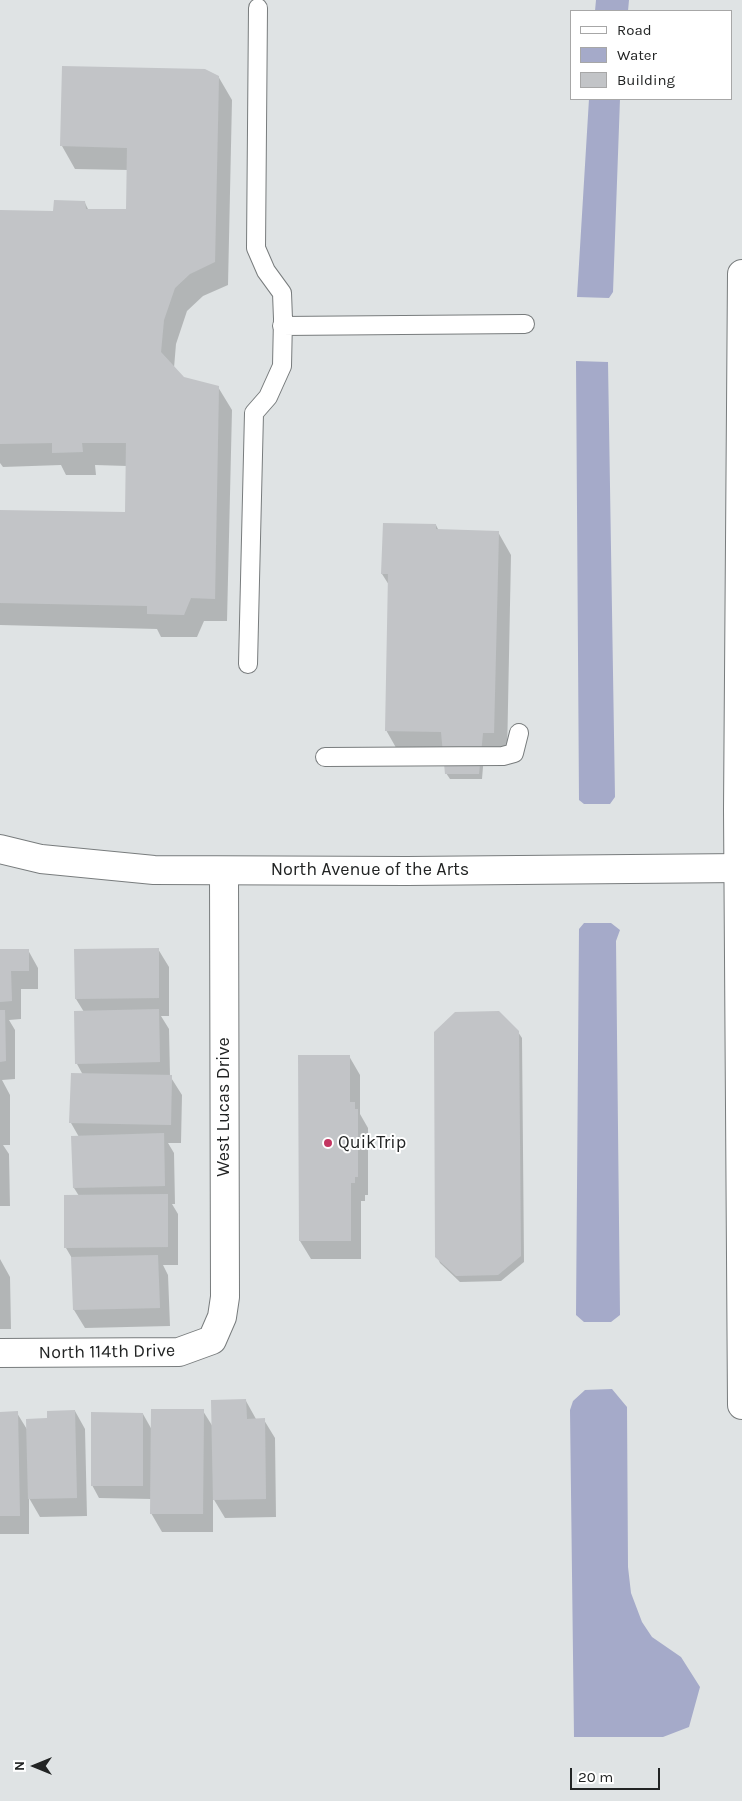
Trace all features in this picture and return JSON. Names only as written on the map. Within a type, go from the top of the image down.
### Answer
[{"type":"street","points":[[742,274],[740,868],[742,1405]]},
{"type":"street","name":"North Avenue of the Arts","points":[[0,849],[41,859],[154,870],[740,868]]},
{"type":"street","name":"West Lucas Drive","points":[[212,1340],[222,1317],[224,1297],[224,871]]},
{"type":"street","name":"North 114th Drive","points":[[0,1353],[179,1352],[212,1340]]},
{"type":"lane","points":[[248,664],[254,413],[268,398],[282,366],[282,293],[266,271],[256,248],[258,8]]},
{"type":"lane","points":[[282,326],[525,324]]},
{"type":"lane","points":[[325,757],[503,756],[514,753],[519,733]]},
{"type":"water","points":[[596,0],[629,0],[628,10],[595,10]]},
{"type":"water","points":[[589,100],[620,100],[613,292],[609,298],[577,297]]},
{"type":"water","points":[[576,361],[608,362],[615,797],[610,804],[584,804],[579,800]]},
{"type":"water","points":[[584,923],[611,923],[620,930],[616,941],[620,1315],[611,1322],[584,1322],[576,1315],[579,929]]},
{"type":"water","points":[[612,1389],[627,1407],[628,1567],[631,1593],[642,1622],[652,1637],[681,1657],[700,1687],[689,1727],[663,1737],[574,1737],[570,1410],[573,1401],[585,1390]]},
{"type":"building","points":[[62,66],[205,69],[219,76],[215,262],[190,274],[175,288],[164,320],[161,352],[184,377],[219,386],[215,599],[191,598],[184,615],[147,614],[147,606],[0,603],[0,510],[125,512],[126,443],[82,443],[83,452],[52,453],[52,443],[0,444],[0,210],[53,211],[54,200],[85,201],[86,209],[126,209],[127,148],[60,146]]},
{"type":"building","points":[[383,523],[436,524],[436,529],[499,531],[494,733],[483,733],[479,774],[445,774],[441,732],[385,731],[388,574],[381,574]]},
{"type":"building","points":[[159,948],[159,998],[75,999],[74,949]]},
{"type":"building","points":[[0,949],[29,949],[29,971],[11,971],[12,1001],[0,1002]]},
{"type":"building","points":[[159,1009],[160,1062],[75,1064],[74,1011]]},
{"type":"building","points":[[0,1010],[5,1010],[6,1061],[0,1062]]},
{"type":"building","name":"QuikTrip","points":[[499,1011],[519,1031],[521,1256],[498,1275],[456,1276],[435,1257],[434,1032],[455,1012]]},
{"type":"building","name":"QuikTrip","points":[[298,1055],[350,1055],[350,1102],[355,1102],[355,1109],[358,1109],[358,1177],[355,1177],[355,1183],[351,1183],[351,1241],[299,1241]]},
{"type":"building","points":[[71,1073],[172,1075],[171,1125],[69,1123]]},
{"type":"building","points":[[164,1133],[165,1186],[73,1188],[71,1136]]},
{"type":"building","points":[[168,1194],[168,1247],[64,1248],[64,1195]]},
{"type":"building","points":[[158,1255],[160,1308],[73,1310],[71,1257]]},
{"type":"building","points":[[246,1399],[247,1419],[265,1418],[266,1499],[213,1500],[211,1400]]},
{"type":"building","points":[[151,1409],[204,1409],[203,1514],[150,1514]]},
{"type":"building","points":[[75,1410],[77,1498],[28,1499],[26,1419],[47,1418],[47,1411]]},
{"type":"building","points":[[18,1411],[20,1516],[0,1516],[0,1412]]},
{"type":"building","points":[[91,1412],[143,1413],[143,1486],[91,1486]]},
{"type":"place","name":"QuikTrip","points":[[328,1143]]}]
